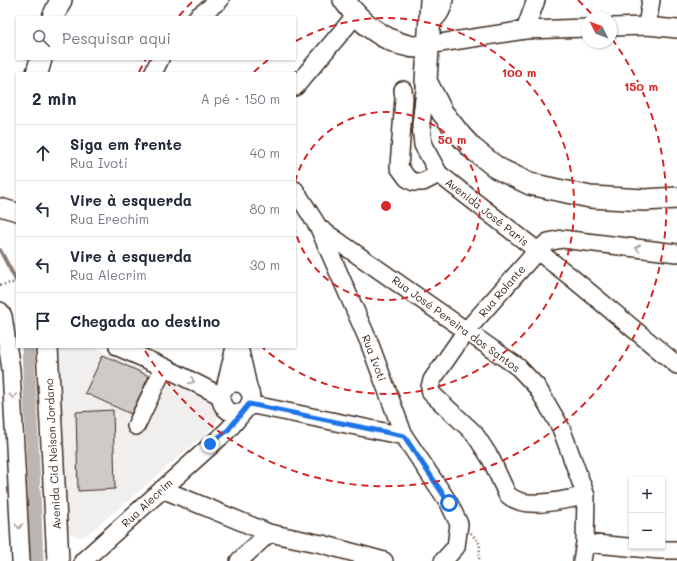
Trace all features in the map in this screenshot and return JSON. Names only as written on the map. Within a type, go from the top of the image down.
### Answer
[{"type":"main road","points":[[53,16],[61,0]]},
{"type":"main road","points":[[431,0],[426,81],[442,112],[472,148],[498,168],[530,184],[590,197],[645,200],[677,198]]},
{"type":"main road","points":[[350,8],[390,41],[410,47],[428,45]]},
{"type":"main road","points":[[37,72],[41,60]]},
{"type":"main road","name":"Avenida Cid Nelson Jordano","points":[[47,348],[58,561]]},
{"type":"street","points":[[198,16],[220,0]]},
{"type":"street","points":[[429,24],[437,18],[442,10],[444,0]]},
{"type":"street","points":[[525,30],[536,0]]},
{"type":"street","points":[[647,26],[651,0]]},
{"type":"street","points":[[296,86],[350,8]]},
{"type":"street","points":[[617,27],[647,26],[677,29]]},
{"type":"street","points":[[428,45],[525,30],[581,28]]},
{"type":"street","points":[[154,72],[160,60]]},
{"type":"street","name":"Avenida José Paris","points":[[426,81],[420,125],[423,145],[439,174],[537,251],[548,242],[562,239],[677,253]]},
{"type":"street","points":[[403,90],[404,98],[400,166],[407,178],[414,182],[423,182],[439,174]]},
{"type":"street","name":"Rua Ivoti","points":[[296,192],[319,228],[369,342],[404,436],[449,503],[459,524]]},
{"type":"street","points":[[0,207],[16,212]]},
{"type":"street","name":"Rua José Pereira dos Santos","points":[[319,228],[518,367],[537,388],[561,428],[586,496],[585,543],[582,561]]},
{"type":"street","points":[[537,251],[677,365]]},
{"type":"street","name":"Rua Rolante","points":[[537,251],[466,331],[432,380],[430,387],[431,393],[474,433],[483,445],[507,494],[511,498],[521,503],[533,504],[586,496]]},
{"type":"street","points":[[7,315],[21,561]]},
{"type":"street","points":[[120,348],[164,367],[224,398],[234,412],[248,401]]},
{"type":"street","name":"Rua Alecrim","points":[[210,444],[225,418],[224,398],[236,348]]},
{"type":"street","points":[[239,348],[248,401]]},
{"type":"street","points":[[136,426],[164,367]]},
{"type":"street","points":[[224,398],[229,385],[238,383],[246,387],[248,401]]},
{"type":"street","points":[[248,401],[404,436]]},
{"type":"street","name":"Rua Alecrim","points":[[83,561],[210,444],[228,430],[248,401]]},
{"type":"street","points":[[162,489],[269,533],[322,544],[384,561]]},
{"type":"street","points":[[443,561],[456,547],[459,524]]},
{"type":"street","points":[[239,561],[269,533]]},
{"type":"street","points":[[585,543],[668,554]]},
{"type":"path","points":[[0,285],[16,282]]},
{"type":"path","points":[[459,524],[476,537],[480,544],[479,561]]},
{"type":"shaded area","points":[[57,348],[96,348],[205,399],[218,409],[218,417],[214,426],[86,535],[80,537],[70,534],[66,524]]},
{"type":"building","points":[[103,355],[149,376],[131,414],[85,393]]},
{"type":"building","points":[[113,410],[115,489],[78,491],[76,412]]},
{"type":"waterway","points":[[0,250],[16,280]]},
{"type":"waterway","points":[[28,348],[37,561]]},
{"type":"route","points":[[210,444],[237,421],[249,404],[404,436],[449,503]]}]
